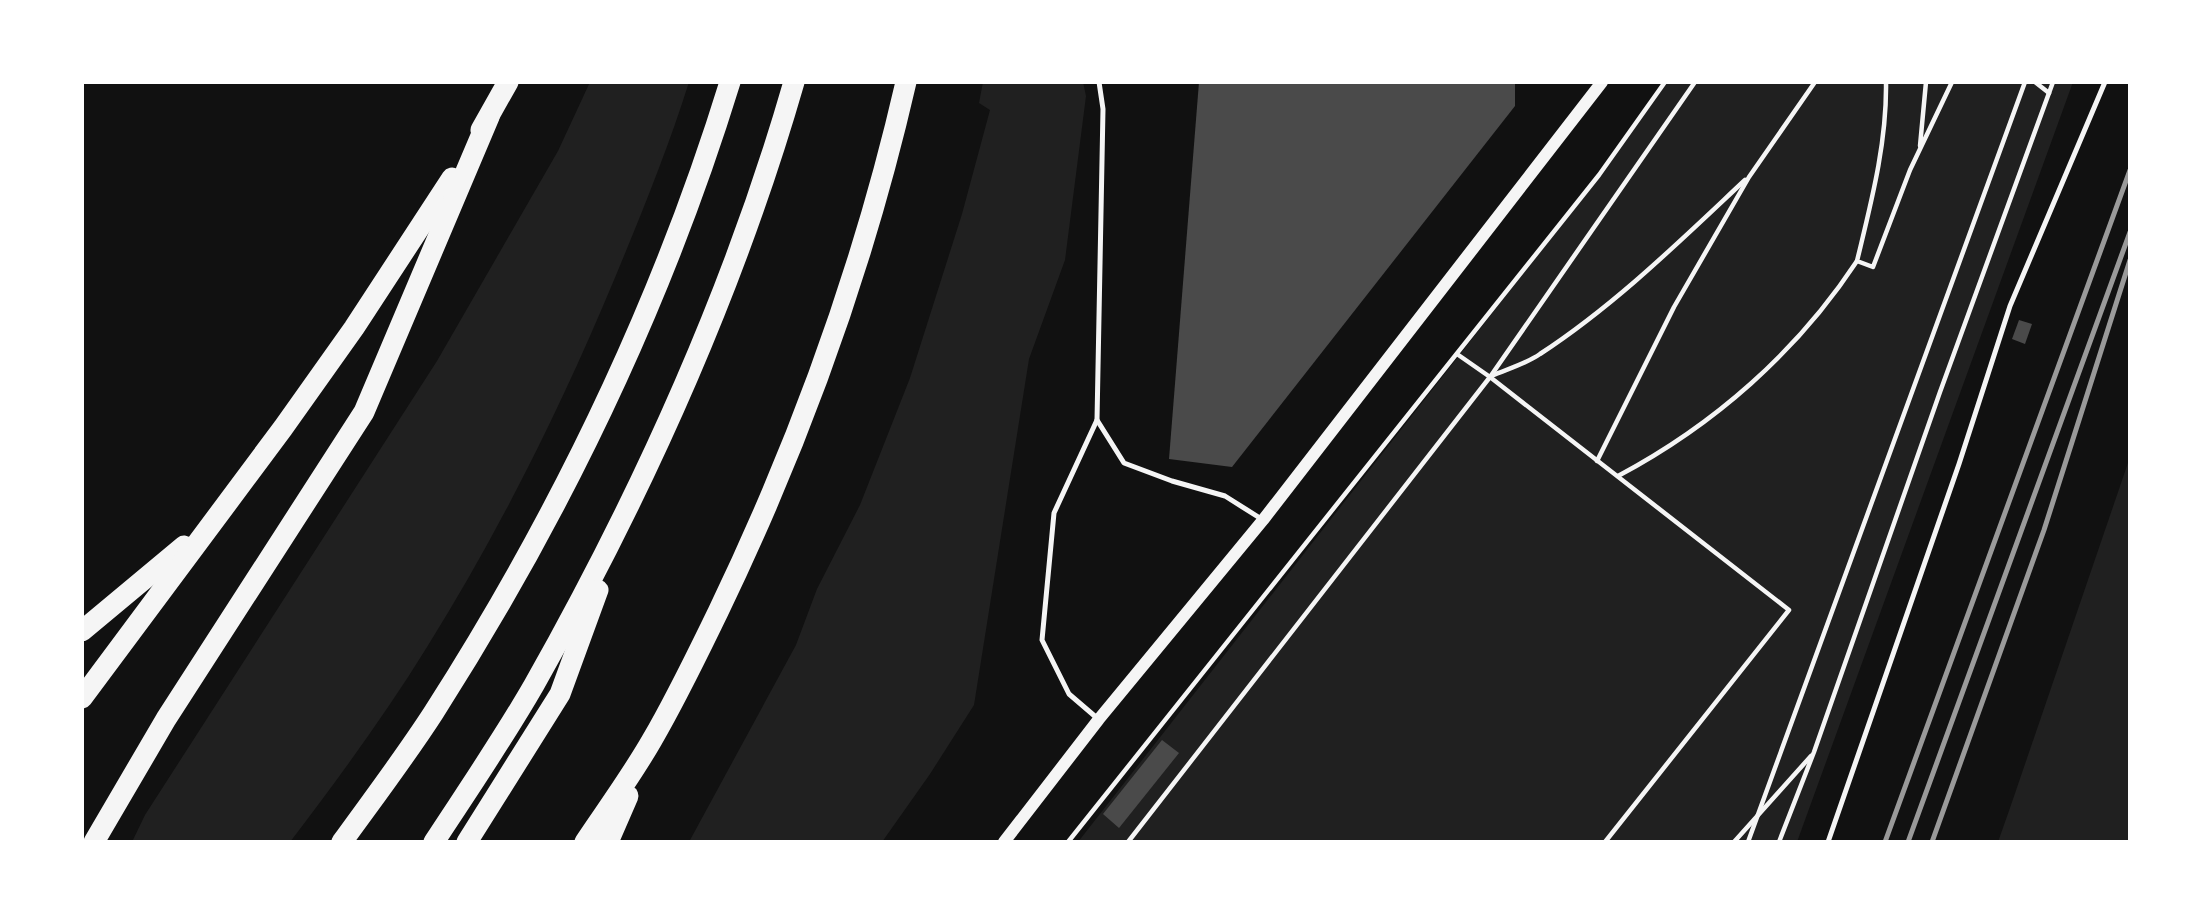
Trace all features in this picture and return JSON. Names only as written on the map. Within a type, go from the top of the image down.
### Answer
[{"type":"highway","points":[[82,698],[354,328],[425,221],[508,82]]},
{"type":"highway","points":[[342,842],[439,703],[530,550],[578,461],[618,380],[656,289],[689,204],[730,82]]},
{"type":"highway","points":[[434,842],[533,687],[621,524],[700,353],[761,184],[794,82]]},
{"type":"highway","points":[[608,842],[652,741],[737,572],[809,401],[868,224],[893,137],[905,82]]},
{"type":"highway","points":[[94,842],[166,719],[364,412],[489,117]]},
{"type":"highway","points":[[467,842],[560,694],[621,524]]},
{"type":"highway","points":[[82,631],[207,527]]},
{"type":"highway","points":[[584,842],[652,741]]},
{"type":"street","points":[[1004,842],[1099,719],[1263,520],[1602,82]]},
{"type":"lane","points":[[1099,82],[1103,109],[1097,420],[1054,513],[1042,640],[1069,694],[1099,719]]},
{"type":"lane","points":[[1828,842],[1959,464],[2010,306],[2105,82]]},
{"type":"lane","points":[[1097,420],[1124,463],[1172,481],[1226,496],[1263,520]]},
{"type":"path","points":[[1068,842],[1600,175],[1665,82]]},
{"type":"path","points":[[1128,842],[1490,377],[1695,82]]},
{"type":"path","points":[[1597,461],[1674,307],[1749,177],[1815,82]]},
{"type":"path","points":[[1618,476],[1654,457],[1748,388],[1811,324],[1857,261],[1883,136],[1886,82]]},
{"type":"path","points":[[1919,150],[1926,82]]},
{"type":"path","points":[[1857,261],[1873,267],[1919,150],[1952,82]]},
{"type":"path","points":[[1748,842],[2025,82]]},
{"type":"path","points":[[2035,82],[2049,93]]},
{"type":"path","points":[[1779,842],[1814,752],[1935,405],[2053,82]]},
{"type":"path","points":[[1490,377],[1538,356],[1588,319],[1667,254],[1749,177]]},
{"type":"path","points":[[1457,354],[1789,610],[1605,842]]},
{"type":"path","points":[[1734,842],[1814,752]]},
{"type":"shaded area","points":[[590,82],[689,82],[644,206],[573,374],[528,467],[454,603],[378,722],[290,842],[132,842],[145,815],[437,361],[558,151]]},
{"type":"shaded area","points":[[983,82],[1083,82],[1086,96],[1065,260],[1029,359],[974,705],[882,842],[689,842],[796,645],[817,589],[860,505],[910,378],[962,214],[990,110],[979,103]]},
{"type":"shaded area","points":[[1662,82],[2073,82],[1797,842],[1078,842],[1613,159]]},
{"type":"shaded area","points":[[2130,457],[2130,842],[1998,842],[2010,808]]},
{"type":"building","points":[[1199,82],[1515,82],[1515,106],[1232,467],[1169,459]]},
{"type":"building","points":[[2019,320],[2032,324],[2025,344],[2012,339]]},
{"type":"building","points":[[1162,740],[1179,753],[1119,828],[1103,814]]},
{"type":"railway","points":[[1885,842],[2130,170]]},
{"type":"railway","points":[[1908,842],[2130,232]]},
{"type":"railway","points":[[1932,842],[2044,530],[2130,260]]}]
